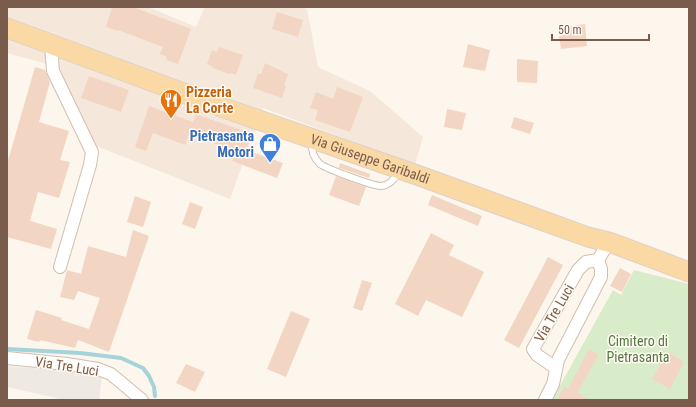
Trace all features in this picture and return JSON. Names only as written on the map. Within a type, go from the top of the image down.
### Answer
[{"type":"main road","name":"Via Giuseppe Garibaldi","points":[[7,28],[689,272]]},
{"type":"street","points":[[51,45],[53,71],[92,152],[90,165],[60,266]]},
{"type":"street","name":"Via Tre Luci","points":[[545,400],[553,384],[558,360],[601,277],[601,269],[598,260],[604,250],[612,244]]},
{"type":"street","name":"Via Tre Luci","points":[[556,368],[537,355],[533,349],[578,270],[586,262],[598,260]]},
{"type":"street","name":"Via Tre Luci","points":[[7,358],[98,369],[111,374],[142,400]]},
{"type":"shaded area","points":[[7,7],[148,7],[196,27],[205,7],[301,7],[307,9],[318,67],[370,91],[423,137],[415,165],[263,108],[230,199],[96,146],[58,67],[7,53]]},
{"type":"shaded area","points":[[7,366],[55,370],[102,377],[99,400],[65,400],[7,387]]},
{"type":"green space","name":"Cimitero di Pietrasanta","points":[[634,270],[689,284],[689,400],[552,400],[613,290],[621,295]]},
{"type":"building","points":[[112,7],[133,7],[191,29],[178,64],[166,60],[167,57],[160,54],[163,47],[106,27]]},
{"type":"building","points":[[277,12],[303,20],[298,37],[272,29]]},
{"type":"building","points":[[585,24],[587,46],[561,49],[559,36],[563,35],[562,27]]},
{"type":"building","points":[[468,44],[490,50],[485,71],[463,67]]},
{"type":"building","points":[[219,47],[243,55],[236,75],[213,68],[207,64],[212,50],[217,52]]},
{"type":"building","points":[[517,59],[538,61],[537,83],[517,82]]},
{"type":"building","points":[[265,63],[288,74],[282,98],[253,88],[258,73],[261,74]]},
{"type":"building","points":[[35,67],[45,70],[50,82],[39,122],[69,131],[60,160],[70,162],[59,198],[38,192],[30,221],[57,229],[51,249],[7,237],[7,164]]},
{"type":"building","points":[[89,76],[129,90],[121,112],[81,98]]},
{"type":"building","points":[[337,87],[363,97],[350,132],[315,120],[318,110],[310,108],[316,92],[333,99]]},
{"type":"building","points":[[149,106],[193,122],[196,114],[252,134],[246,150],[283,163],[277,178],[232,161],[236,151],[189,134],[185,145],[153,133],[146,151],[135,147]]},
{"type":"building","points":[[447,109],[466,113],[462,130],[444,127]]},
{"type":"building","points":[[514,117],[534,123],[530,134],[511,128]]},
{"type":"building","points":[[340,163],[370,174],[369,178],[339,168]]},
{"type":"building","points":[[336,176],[366,187],[359,206],[329,195]]},
{"type":"building","points":[[432,195],[482,216],[478,226],[428,205]]},
{"type":"building","points":[[135,196],[151,202],[143,227],[127,222]]},
{"type":"building","points":[[190,202],[203,207],[195,229],[182,224]]},
{"type":"building","points":[[133,230],[149,236],[109,352],[78,340],[75,348],[40,340],[39,342],[27,339],[36,310],[62,318],[61,320],[89,329],[100,298],[78,291],[74,300],[60,297],[67,270],[81,274],[88,246],[126,257]]},
{"type":"building","points":[[431,233],[454,245],[449,255],[484,272],[462,317],[426,300],[418,316],[395,304]]},
{"type":"building","points":[[548,257],[563,265],[519,348],[504,340]]},
{"type":"building","points":[[620,268],[631,274],[622,292],[610,286]]},
{"type":"building","points":[[362,280],[372,283],[362,311],[353,308]]},
{"type":"building","points":[[291,311],[310,319],[286,377],[267,369]]},
{"type":"building","points":[[589,349],[599,354],[577,393],[590,400],[557,400],[564,387],[568,389]]},
{"type":"building","points":[[668,352],[684,362],[670,389],[652,379]]},
{"type":"building","points":[[186,364],[205,372],[195,392],[176,383]]},
{"type":"waterway","points":[[7,349],[80,353],[121,358],[143,368],[154,387],[155,396]]},
{"type":"place","name":"Pizzeria La Corte","points":[[171,120]]},
{"type":"place","name":"Pietrasanta Motori","points":[[270,164]]}]
